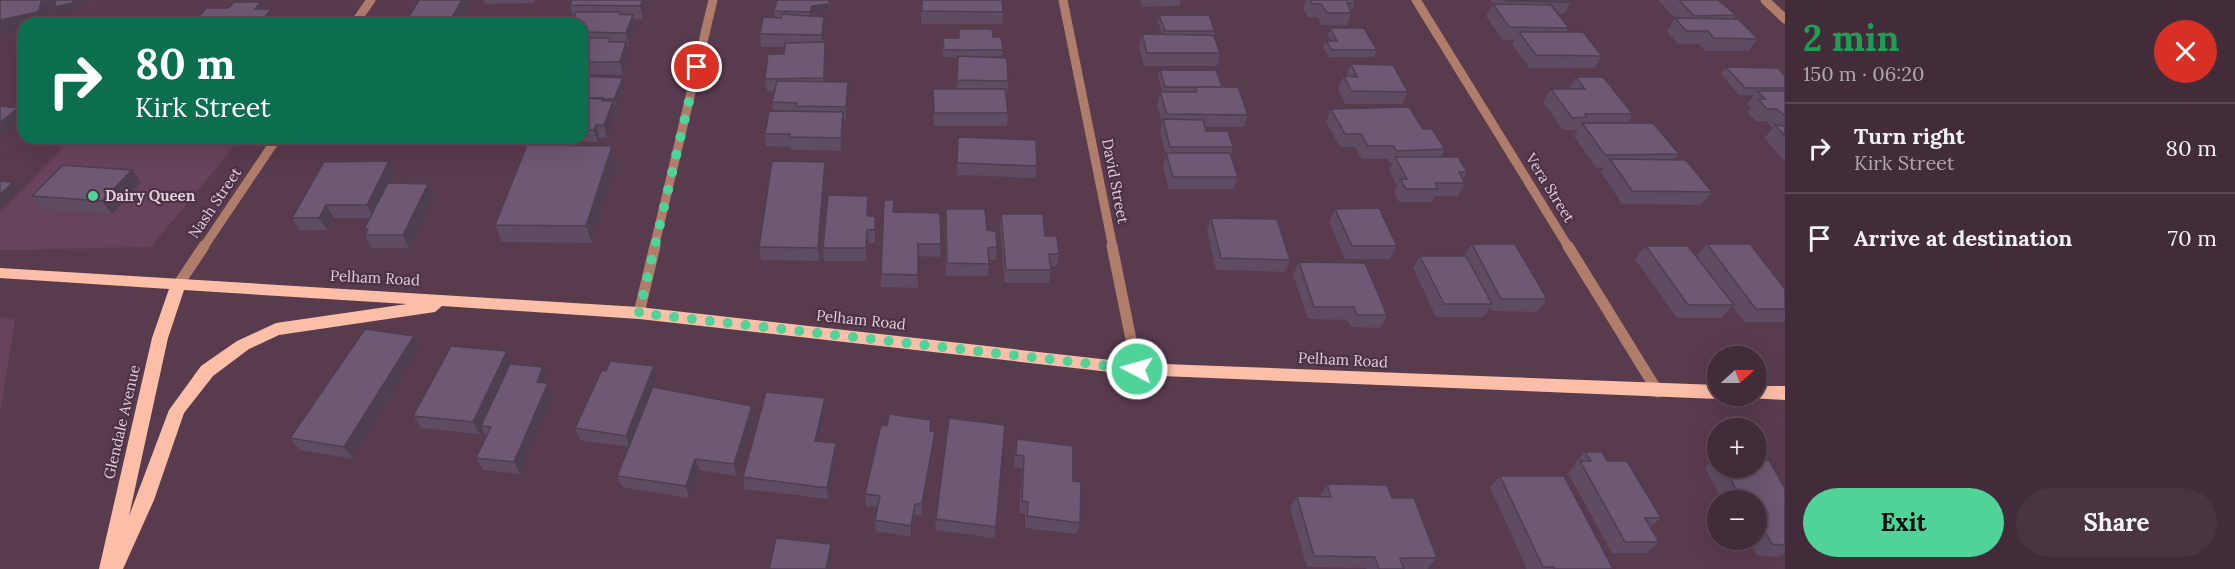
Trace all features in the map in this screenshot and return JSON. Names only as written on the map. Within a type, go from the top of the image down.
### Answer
[{"type":"main road","name":"Pelham Road","points":[[0,273],[639,313],[1137,369],[1658,392],[1707,392]]},
{"type":"main road","name":"Glendale Avenue","points":[[107,569],[160,338],[178,285]]},
{"type":"main road","points":[[114,569],[145,500],[177,410],[207,371],[243,345],[276,328],[467,301]]},
{"type":"main road","points":[[1767,393],[1785,393]]},
{"type":"street","points":[[358,18],[371,0]]},
{"type":"street","points":[[639,313],[713,0]]},
{"type":"street","name":"David Street","points":[[1063,0],[1137,369]]},
{"type":"street","name":"Vera Street","points":[[1416,0],[1658,392]]},
{"type":"street","points":[[1766,0],[1785,19]]},
{"type":"street","name":"Nash Street","points":[[178,285],[273,144]]},
{"type":"shaded area","points":[[66,144],[236,144],[151,247],[0,250],[0,213]]},
{"type":"shaded area","points":[[0,317],[15,320],[0,414]]},
{"type":"building","points":[[0,0],[42,0],[38,12],[0,20]]},
{"type":"building","points":[[56,0],[74,0],[73,3],[54,7]]},
{"type":"building","points":[[419,0],[462,0],[452,18],[408,18]]},
{"type":"building","points":[[572,0],[643,0],[640,6],[570,5]]},
{"type":"building","points":[[777,0],[830,0],[829,4],[812,6],[810,12],[774,11]]},
{"type":"building","points":[[922,0],[1002,0],[1003,12],[922,11]]},
{"type":"building","points":[[1310,0],[1353,0],[1355,3],[1347,3],[1352,13],[1327,13],[1321,4],[1312,4]]},
{"type":"building","points":[[1570,0],[1571,2],[1506,1]]},
{"type":"building","points":[[1679,0],[1718,0],[1736,15],[1694,16]]},
{"type":"building","points":[[234,2],[261,2],[255,9],[271,9],[264,18],[198,18],[206,8],[229,8]]},
{"type":"building","points":[[1493,4],[1551,5],[1569,28],[1509,27]]},
{"type":"building","points":[[576,12],[620,12],[619,14],[633,15],[626,33],[588,32],[588,18],[574,18]]},
{"type":"building","points":[[782,14],[824,17],[822,35],[760,34],[763,17],[781,18]]},
{"type":"building","points":[[1159,15],[1209,15],[1215,31],[1165,31]]},
{"type":"building","points":[[1675,18],[1738,19],[1758,39],[1714,38],[1708,31],[1686,31]]},
{"type":"building","points":[[1330,28],[1364,28],[1377,50],[1332,50],[1326,41],[1337,41]]},
{"type":"building","points":[[959,29],[992,29],[993,37],[1001,37],[1003,50],[944,50],[943,38],[959,38]]},
{"type":"building","points":[[1519,32],[1583,32],[1602,56],[1536,55]]},
{"type":"building","points":[[1142,34],[1214,36],[1220,53],[1147,53]]},
{"type":"building","points":[[588,38],[610,38],[609,42],[626,42],[620,62],[588,62]]},
{"type":"building","points":[[825,42],[824,78],[765,79],[768,54],[784,54],[785,43]]},
{"type":"building","points":[[958,56],[1007,58],[1008,81],[957,80]]},
{"type":"building","points":[[1351,64],[1393,65],[1408,92],[1351,91],[1344,76],[1357,77]]},
{"type":"building","points":[[1726,67],[1778,68],[1785,76],[1785,88],[1745,88]]},
{"type":"building","points":[[1160,70],[1216,70],[1222,87],[1165,87]]},
{"type":"building","points":[[588,76],[623,78],[614,99],[588,98]]},
{"type":"building","points":[[1576,77],[1603,77],[1633,114],[1585,114],[1587,117],[1572,118],[1551,89],[1585,89]]},
{"type":"building","points":[[777,81],[848,82],[846,107],[796,106],[797,103],[772,102]]},
{"type":"building","points":[[1195,87],[1238,87],[1248,115],[1167,114],[1160,92],[1197,92]]},
{"type":"building","points":[[933,89],[1005,89],[1008,113],[934,113]]},
{"type":"building","points":[[1757,91],[1785,91],[1785,116],[1777,109],[1767,109],[1758,99],[1765,99]]},
{"type":"building","points":[[588,98],[613,101],[604,125],[596,125],[594,130],[588,130]]},
{"type":"building","points":[[0,106],[18,108],[0,123]]},
{"type":"building","points":[[1409,107],[1423,129],[1432,129],[1445,149],[1396,151],[1394,146],[1368,146],[1361,134],[1345,134],[1331,109]]},
{"type":"building","points":[[769,111],[843,112],[841,138],[765,134]]},
{"type":"building","points":[[1163,119],[1203,120],[1206,131],[1228,131],[1233,147],[1170,147]]},
{"type":"building","points":[[1582,123],[1653,123],[1679,154],[1605,155]]},
{"type":"building","points":[[1775,125],[1785,126],[1785,136]]},
{"type":"building","points":[[958,137],[1036,140],[1037,166],[957,163]]},
{"type":"building","points":[[527,145],[612,146],[586,226],[495,225]]},
{"type":"building","points":[[1166,153],[1230,153],[1238,177],[1173,177]]},
{"type":"building","points":[[1395,157],[1458,157],[1467,172],[1459,172],[1465,183],[1435,183],[1438,189],[1406,189],[1400,179],[1407,179]]},
{"type":"building","points":[[1610,159],[1686,160],[1712,192],[1632,191]]},
{"type":"building","points":[[389,161],[367,205],[326,205],[319,218],[292,218],[324,162]]},
{"type":"building","points":[[772,161],[825,162],[818,248],[759,247]]},
{"type":"building","points":[[63,165],[132,170],[102,201],[32,196]]},
{"type":"building","points":[[0,181],[13,182],[0,195]]},
{"type":"building","points":[[388,183],[428,184],[403,235],[365,235],[368,229],[364,229]]},
{"type":"building","points":[[828,195],[868,196],[867,216],[875,216],[875,230],[867,230],[866,248],[823,248]]},
{"type":"building","points":[[884,200],[894,200],[893,212],[940,213],[941,244],[918,244],[918,275],[881,274]]},
{"type":"building","points":[[1379,208],[1397,246],[1352,246],[1335,209]]},
{"type":"building","points":[[946,209],[985,209],[987,230],[996,231],[997,247],[988,248],[989,264],[947,263]]},
{"type":"building","points":[[1001,214],[1043,214],[1045,236],[1057,236],[1059,254],[1049,254],[1051,270],[1006,270]]},
{"type":"building","points":[[1211,218],[1277,219],[1290,260],[1221,258]]},
{"type":"building","points":[[1472,244],[1515,244],[1547,299],[1501,299]]},
{"type":"building","points":[[1707,244],[1750,244],[1785,289],[1785,309],[1756,309]]},
{"type":"building","points":[[1646,246],[1688,246],[1734,305],[1688,305]]},
{"type":"building","points":[[1420,256],[1466,256],[1492,304],[1444,304]]},
{"type":"building","points":[[1299,262],[1365,263],[1387,315],[1357,315],[1354,307],[1314,307]]},
{"type":"building","points":[[365,329],[414,336],[344,447],[290,438]]},
{"type":"building","points":[[451,346],[507,351],[473,422],[413,416]]},
{"type":"building","points":[[610,361],[654,366],[626,436],[575,428],[602,370],[606,371]]},
{"type":"building","points":[[510,364],[543,367],[537,382],[548,383],[514,462],[476,458],[491,427],[481,426]]},
{"type":"building","points":[[653,387],[752,406],[734,464],[695,459],[686,486],[617,476]]},
{"type":"building","points":[[766,392],[825,398],[815,441],[836,443],[827,488],[743,477]]},
{"type":"building","points":[[889,414],[931,420],[930,431],[935,432],[922,504],[915,504],[911,526],[875,520],[880,496],[865,494],[881,425],[887,426]]},
{"type":"building","points":[[949,418],[1005,425],[996,527],[936,519]]},
{"type":"building","points":[[1017,439],[1073,446],[1073,481],[1081,482],[1080,523],[1027,516],[1028,502],[1022,501],[1024,456],[1016,455]]},
{"type":"building","points":[[1585,452],[1602,452],[1607,461],[1627,461],[1661,518],[1645,518],[1659,542],[1625,542],[1580,461],[1591,461]]},
{"type":"building","points":[[1767,460],[1769,460],[1785,489],[1785,545],[1772,544],[1767,535],[1767,490],[1736,490],[1730,478],[1767,478]]},
{"type":"building","points":[[1500,476],[1564,476],[1613,569],[1543,567]]},
{"type":"building","points":[[1327,484],[1387,485],[1392,498],[1414,498],[1437,558],[1400,558],[1404,569],[1379,569],[1375,557],[1314,556],[1297,496],[1331,497]]},
{"type":"building","points":[[776,538],[831,544],[826,569],[769,569]]},
{"type":"place","name":"Dairy Queen","points":[[93,196]]},
{"type":"route","points":[[697,67],[639,313],[1137,369]]}]
